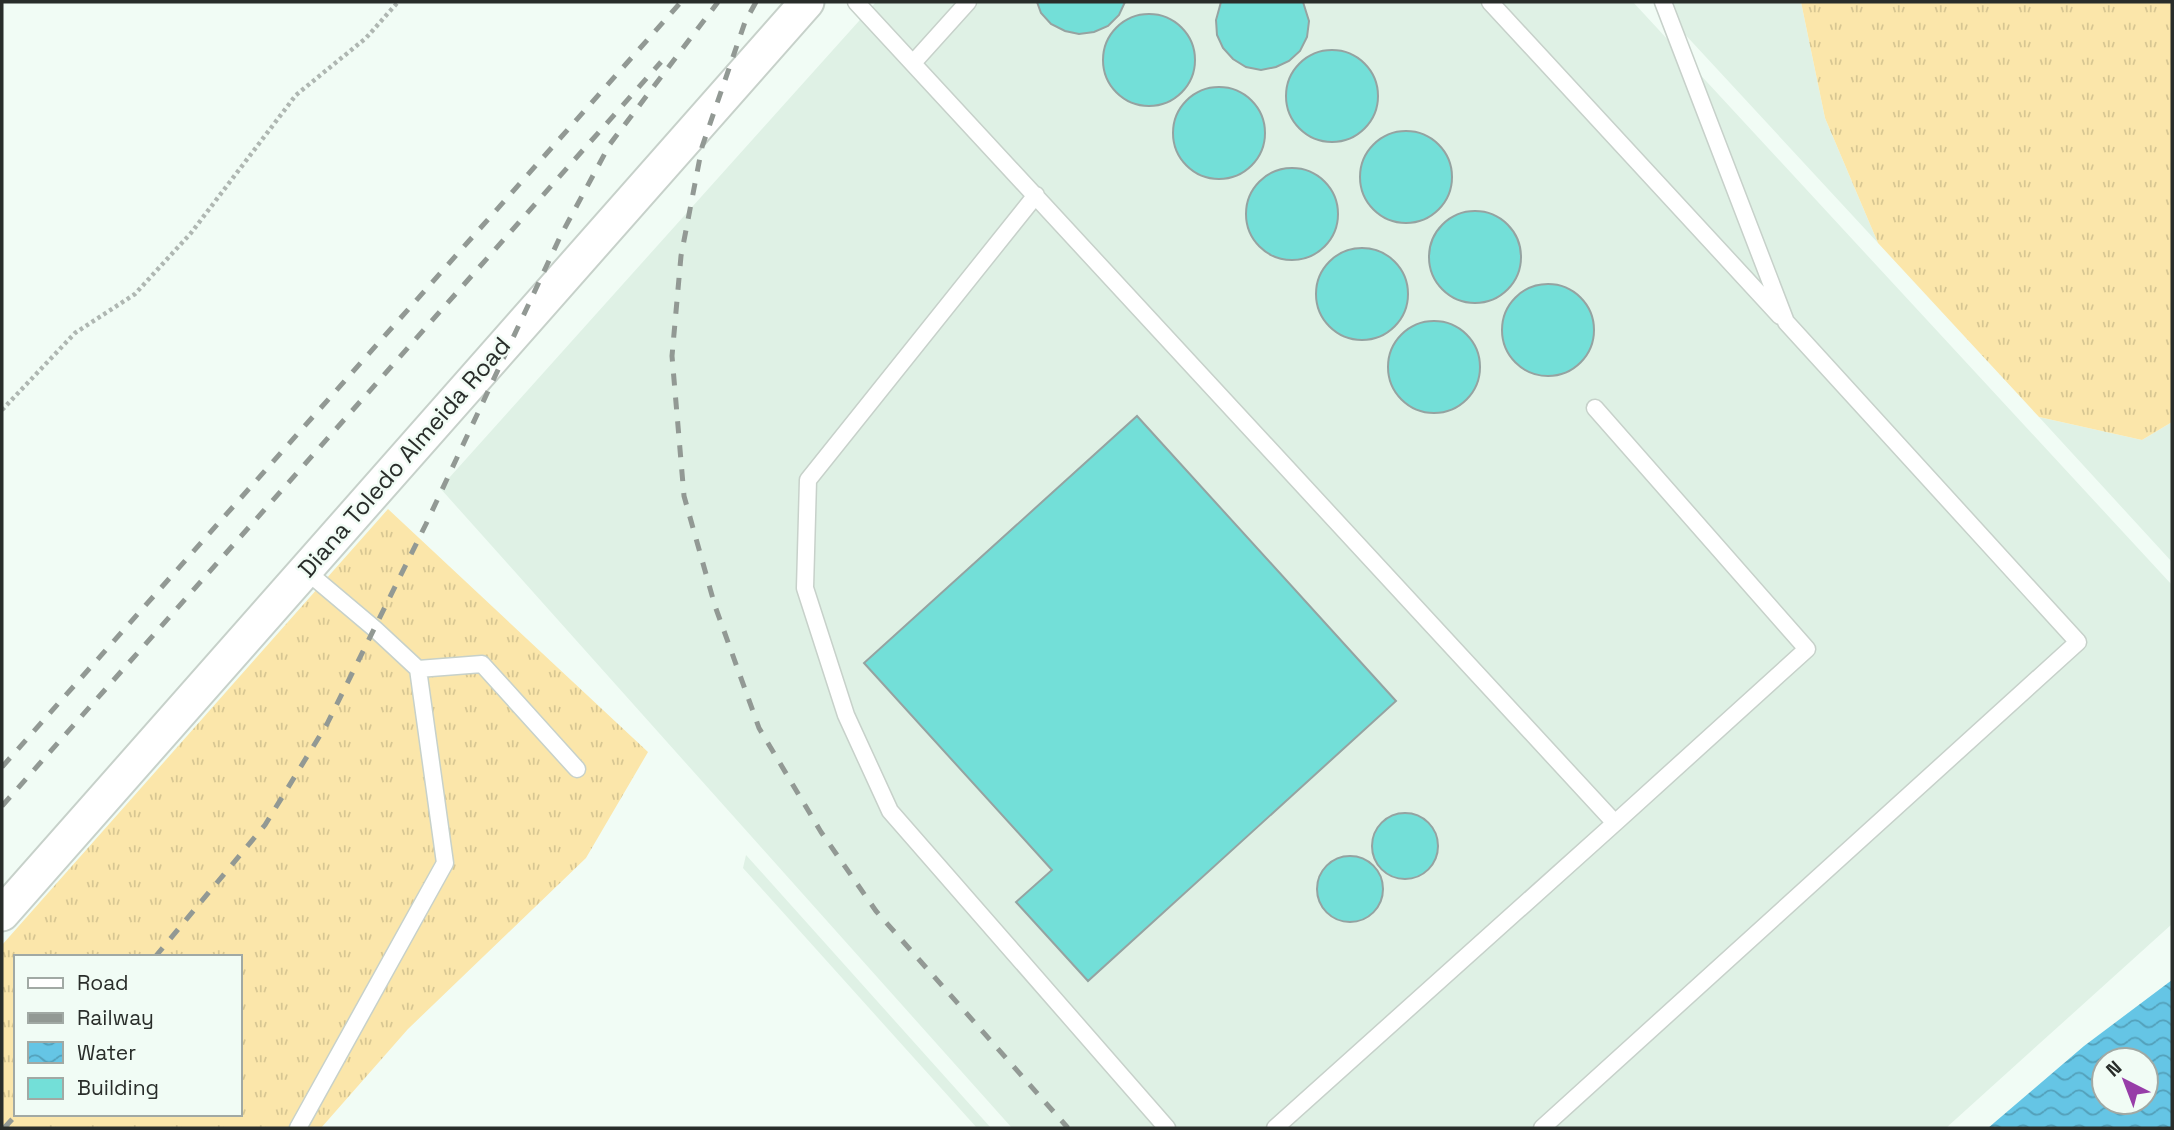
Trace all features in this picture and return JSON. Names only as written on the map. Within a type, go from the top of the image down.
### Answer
[{"type":"street","name":"Diana Toledo Almeida Road","points":[[2,914],[807,2]]},
{"type":"lane","points":[[856,2],[1615,823]]},
{"type":"lane","points":[[913,63],[968,2]]},
{"type":"lane","points":[[1490,2],[2078,642],[1542,1128]]},
{"type":"lane","points":[[1663,2],[1786,322]]},
{"type":"lane","points":[[1036,195],[808,480],[805,588],[846,715],[890,811],[1167,1128]]},
{"type":"lane","points":[[1275,1128],[1807,649],[1595,408]]},
{"type":"lane","points":[[298,1128],[445,863],[418,669],[305,570]]},
{"type":"lane","points":[[418,669],[482,664],[577,769]]},
{"type":"path","points":[[2,410],[75,333],[135,294],[191,233],[296,95],[366,38],[398,2]]},
{"type":"shaded area","points":[[876,2],[1633,2],[2172,585],[2172,924],[1946,1128],[1012,1128],[440,488]]},
{"type":"shaded area","points":[[1655,2],[1801,2],[1825,118],[1878,243]]},
{"type":"shaded area","points":[[2039,417],[2142,440],[2172,422],[2172,562]]},
{"type":"shaded area","points":[[746,855],[991,1128],[977,1128],[743,868]]},
{"type":"green space","points":[[1801,2],[2172,2],[2172,422],[2142,440],[2039,417],[1878,243],[1825,118]]},
{"type":"green space","points":[[388,509],[648,752],[586,858],[408,1029],[321,1128],[2,1128],[2,945]]},
{"type":"water","points":[[2172,980],[2172,1128],[1988,1128],[2084,1046]]},
{"type":"building","points":[[1037,2],[1125,2],[1119,15],[1108,26],[1079,34],[1051,24],[1041,13]]},
{"type":"building","points":[[1221,2],[1303,2],[1309,21],[1307,37],[1300,51],[1289,61],[1261,70],[1246,67],[1233,59],[1223,48],[1217,35],[1216,20]]},
{"type":"building","points":[[1149,14],[1167,17],[1182,27],[1192,42],[1195,60],[1192,78],[1182,93],[1167,103],[1149,106],[1131,103],[1116,93],[1106,78],[1103,60],[1106,42],[1116,27],[1131,17]]},
{"type":"building","points":[[1332,50],[1350,53],[1365,63],[1375,78],[1378,96],[1375,114],[1365,129],[1350,139],[1332,142],[1314,139],[1299,129],[1289,114],[1286,96],[1289,78],[1299,63],[1314,53]]},
{"type":"building","points":[[1219,87],[1237,90],[1252,100],[1262,115],[1265,133],[1262,151],[1252,166],[1237,176],[1219,179],[1201,176],[1186,166],[1176,151],[1173,133],[1176,115],[1186,100],[1201,90]]},
{"type":"building","points":[[1406,131],[1424,134],[1439,144],[1449,159],[1452,177],[1449,195],[1439,210],[1424,220],[1406,223],[1388,220],[1373,210],[1363,195],[1360,177],[1363,159],[1373,144],[1388,134]]},
{"type":"building","points":[[1292,168],[1310,171],[1325,181],[1335,196],[1338,214],[1335,232],[1325,247],[1310,257],[1292,260],[1274,257],[1259,247],[1249,232],[1246,214],[1249,196],[1259,181],[1274,171]]},
{"type":"building","points":[[1475,211],[1493,214],[1508,224],[1518,239],[1521,257],[1518,275],[1508,290],[1493,300],[1475,303],[1457,300],[1442,290],[1432,275],[1429,257],[1432,239],[1442,224],[1457,214]]},
{"type":"building","points":[[1362,248],[1380,251],[1395,261],[1405,276],[1408,294],[1405,312],[1395,327],[1380,337],[1362,340],[1344,337],[1329,327],[1319,312],[1316,294],[1319,276],[1329,261],[1344,251]]},
{"type":"building","points":[[1548,284],[1566,287],[1581,297],[1591,312],[1594,330],[1591,348],[1581,363],[1566,373],[1548,376],[1530,373],[1515,363],[1505,348],[1502,330],[1505,312],[1515,297],[1530,287]]},
{"type":"building","points":[[1434,321],[1452,324],[1467,334],[1477,349],[1480,367],[1477,385],[1467,400],[1452,410],[1434,413],[1416,410],[1401,400],[1391,385],[1388,367],[1391,349],[1401,334],[1416,324]]},
{"type":"building","points":[[1137,416],[1396,701],[1088,981],[1016,902],[1052,870],[864,663]]},
{"type":"building","points":[[1405,813],[1418,816],[1428,823],[1435,833],[1438,846],[1435,859],[1428,869],[1418,876],[1405,879],[1392,876],[1382,869],[1375,859],[1372,846],[1375,833],[1382,823],[1392,816]]},
{"type":"building","points":[[1350,856],[1363,859],[1373,866],[1380,876],[1383,889],[1380,902],[1373,912],[1363,919],[1350,922],[1337,919],[1327,912],[1320,902],[1317,889],[1320,876],[1327,866],[1337,859]]},
{"type":"railway","points":[[2,767],[681,2]]},
{"type":"railway","points":[[157,955],[265,825],[327,724],[426,524],[561,235],[610,144],[718,2]]},
{"type":"railway","points":[[756,2],[745,22],[702,147],[681,256],[672,356],[684,496],[715,606],[759,728],[821,832],[876,911],[1068,1128]]},
{"type":"railway","points":[[2,806],[661,62]]},
{"type":"railway","points":[[4,1128],[15,1116]]}]
